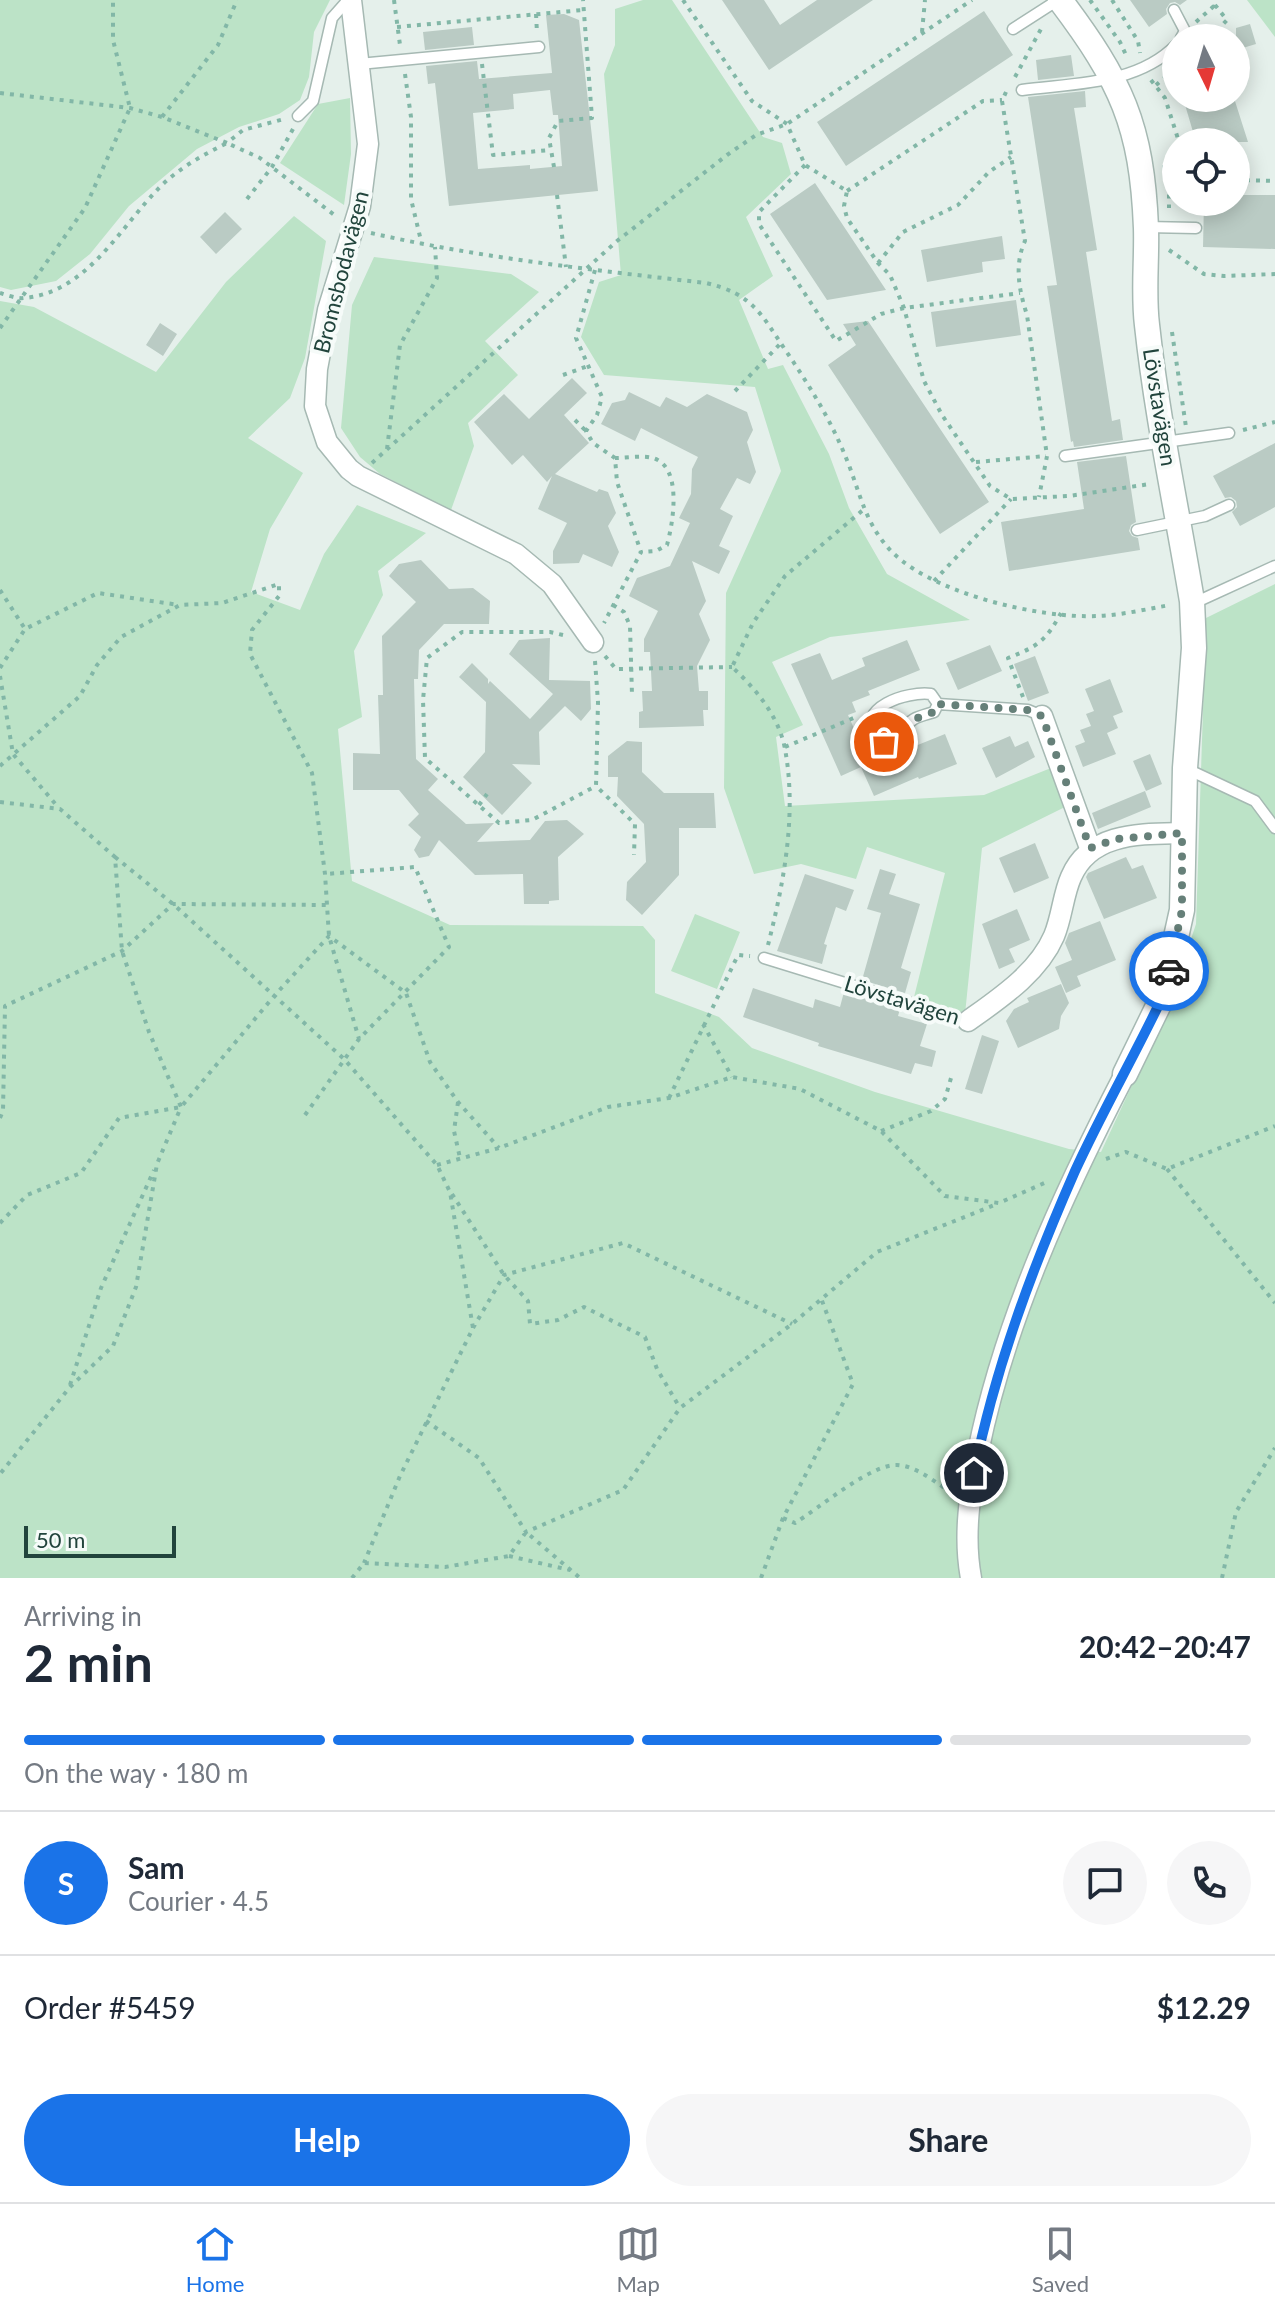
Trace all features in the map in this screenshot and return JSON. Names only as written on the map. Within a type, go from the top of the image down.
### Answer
[{"type":"street","name":"Bromsbodavägen","points":[[349,0],[368,144],[360,206],[328,310],[317,369],[315,406],[327,442],[358,476],[516,554],[552,584],[593,642]]},
{"type":"street","name":"Lövstavägen","points":[[971,1578],[968,1503],[986,1411],[1014,1320],[1076,1169],[1163,996],[1182,910],[1182,833],[1194,648],[1192,601],[1147,323],[1142,167],[1131,116],[1114,78],[1094,45],[1054,3]]},
{"type":"street","points":[[1035,713],[1090,848],[1117,839],[1182,833]]},
{"type":"street","name":"Lövstavägen","points":[[968,1021],[1002,997],[1033,968],[1054,936],[1071,875],[1090,848]]},
{"type":"lane","points":[[298,116],[313,101],[332,18],[349,0]]},
{"type":"lane","points":[[1013,29],[1054,3]]},
{"type":"lane","points":[[1174,10],[1179,24]]},
{"type":"lane","points":[[359,64],[539,47]]},
{"type":"lane","points":[[1022,90],[1114,78],[1162,58]]},
{"type":"lane","points":[[1146,227],[1196,228]]},
{"type":"lane","points":[[1065,456],[1229,433]]},
{"type":"lane","points":[[1137,530],[1205,516],[1229,505]]},
{"type":"lane","points":[[1192,601],[1203,599],[1275,566]]},
{"type":"lane","points":[[938,704],[934,712],[912,720],[897,737],[884,742],[874,739],[868,730],[868,720],[877,708],[918,692],[931,694],[938,704],[1035,713]]},
{"type":"lane","points":[[1185,768],[1255,801],[1275,828]]},
{"type":"lane","name":"Lövstavägen","points":[[764,958],[968,1021]]},
{"type":"path","points":[[0,328],[85,208],[130,108],[113,40],[113,0]]},
{"type":"path","points":[[162,117],[218,45],[237,0]]},
{"type":"path","points":[[394,0],[411,117],[411,199],[422,245]]},
{"type":"path","points":[[554,167],[549,138],[558,121],[592,118],[583,0]]},
{"type":"path","points":[[683,0],[752,101],[787,124],[805,165],[847,191]]},
{"type":"path","points":[[922,32],[925,0]]},
{"type":"path","points":[[358,476],[587,267],[727,155],[756,135],[787,124],[972,0]]},
{"type":"path","points":[[1112,0],[1138,41],[1144,68],[1165,98],[1175,128]]},
{"type":"path","points":[[1193,24],[1216,2],[1227,20],[1223,24]]},
{"type":"path","points":[[1039,497],[1047,456],[1027,315],[1020,293],[1018,260],[1025,241],[1002,101],[1054,3]]},
{"type":"path","points":[[397,27],[583,10]]},
{"type":"path","points":[[481,53],[493,155],[551,150]]},
{"type":"path","points":[[1156,85],[1162,80]]},
{"type":"path","points":[[0,93],[130,108],[162,117],[260,158],[339,218]]},
{"type":"path","points":[[1002,101],[983,101],[847,191],[844,206],[847,218],[890,275],[904,308],[924,381],[990,486],[1011,499],[1069,496],[1130,487]]},
{"type":"path","points":[[0,293],[22,299],[71,280],[100,258],[161,186],[196,159],[227,143],[243,130],[298,116]]},
{"type":"path","points":[[247,199],[272,167],[291,136],[298,116]]},
{"type":"path","points":[[878,263],[903,232],[958,205],[989,172],[1011,157]]},
{"type":"path","points":[[805,165],[759,212],[759,224],[836,341],[881,314],[904,308],[1020,293]]},
{"type":"path","points":[[1250,180],[1275,181]]},
{"type":"path","points":[[557,195],[566,267]]},
{"type":"path","points":[[368,233],[422,245],[725,288],[740,295],[762,314],[820,403],[850,468],[863,510],[884,544],[900,561],[934,581],[1001,605],[1098,616],[1192,601]]},
{"type":"path","points":[[387,449],[400,345],[437,278],[435,247]]},
{"type":"path","points":[[1168,249],[1204,274],[1275,274]]},
{"type":"path","points":[[586,431],[597,415],[602,397],[576,338],[595,270]]},
{"type":"path","points":[[735,391],[781,343]]},
{"type":"path","points":[[563,375],[588,366]]},
{"type":"path","points":[[575,420],[593,443],[615,458],[654,458],[665,465],[672,481],[672,528],[667,545],[656,551],[641,552]]},
{"type":"path","points":[[1229,433],[1275,422]]},
{"type":"path","points":[[974,463],[1047,456]]},
{"type":"path","points":[[615,458],[617,482],[641,552],[593,642],[598,702],[596,786],[635,824],[634,855]]},
{"type":"path","points":[[934,581],[1011,499]]},
{"type":"path","points":[[732,667],[753,623],[785,576],[863,510]]},
{"type":"path","points":[[0,668],[25,629],[98,593],[180,605],[222,603],[279,584],[279,596],[252,630],[250,654],[312,773],[325,874],[329,936],[359,1039]]},
{"type":"path","points":[[0,590],[25,629]]},
{"type":"path","points":[[0,766],[80,696],[97,665],[121,637],[180,605]]},
{"type":"path","points":[[613,605],[624,612],[630,626],[632,695]]},
{"type":"path","points":[[1035,713],[1008,658],[1048,637],[1061,613]]},
{"type":"path","points":[[596,786],[532,820],[499,823],[425,758],[423,700],[427,658],[462,632],[550,632],[593,642],[616,669],[732,667],[754,687],[776,722],[785,747],[789,809],[782,889],[764,958],[738,955],[669,1098]]},
{"type":"path","points":[[0,676],[13,754],[60,809],[173,904],[344,1059],[437,1165],[450,1192],[504,1275],[528,1301],[530,1324],[558,1320],[584,1307],[645,1337],[657,1369],[680,1408]]},
{"type":"path","points":[[785,747],[877,708]]},
{"type":"path","points":[[479,805],[487,794]]},
{"type":"path","points":[[0,802],[60,809]]},
{"type":"path","points":[[115,857],[122,951],[149,1032],[181,1107]]},
{"type":"path","points":[[305,1115],[359,1039],[449,947],[415,867],[325,874]]},
{"type":"path","points":[[0,1118],[3,1111],[5,1006],[122,951],[173,904],[326,905]]},
{"type":"path","points":[[329,936],[406,993],[430,1062],[458,1102],[499,1148]]},
{"type":"path","points":[[70,1387],[101,1288],[181,1107],[329,936]]},
{"type":"path","points":[[703,1024],[732,1077]]},
{"type":"path","points":[[437,1165],[499,1148],[608,1107],[669,1098],[732,1077],[800,1089],[881,1131],[945,1196],[999,1203]]},
{"type":"path","points":[[881,1131],[931,1111],[945,1099],[951,1078]]},
{"type":"path","points":[[458,1102],[454,1131],[460,1158]]},
{"type":"path","points":[[0,1223],[27,1195],[81,1173],[119,1118],[181,1107]]},
{"type":"path","points":[[1167,1169],[1275,1126]]},
{"type":"path","points":[[509,1556],[526,1532],[623,1490],[680,1408],[792,1324],[877,1252],[1076,1169],[1126,1152],[1167,1169],[1275,1303]]},
{"type":"path","points":[[0,1474],[70,1387],[113,1346],[136,1287],[157,1164]]},
{"type":"path","points":[[450,1192],[473,1328]]},
{"type":"path","points":[[352,1578],[364,1563],[426,1421],[504,1275],[623,1243],[792,1324]]},
{"type":"path","points":[[761,1578],[783,1518],[853,1384],[821,1298]]},
{"type":"path","points":[[426,1421],[479,1458],[526,1532],[580,1578]]},
{"type":"path","points":[[1222,1578],[1236,1512],[1275,1448]]},
{"type":"path","points":[[783,1518],[795,1523],[879,1468],[897,1465],[918,1471],[968,1503]]},
{"type":"path","points":[[364,1563],[445,1567],[509,1556],[574,1571]]},
{"type":"green space","points":[[0,0],[330,0],[314,32],[309,77],[300,100],[279,114],[239,127],[197,149],[129,206],[90,254],[56,281],[11,290],[0,287]]},
{"type":"green space","points":[[643,0],[672,0],[763,137],[782,143],[791,174],[746,217],[773,276],[739,300],[768,369],[783,365],[829,454],[849,508],[887,574],[970,620],[830,637],[772,662],[803,725],[776,737],[785,806],[984,795],[1051,768],[1065,807],[982,848],[965,1014],[914,997],[945,873],[867,847],[856,879],[801,864],[754,874],[724,788],[726,593],[781,471],[755,387],[604,375],[581,337],[599,282],[621,275],[604,74],[615,45],[615,9]]},
{"type":"green space","points":[[1247,0],[1275,0],[1275,37]]},
{"type":"green space","points":[[350,98],[351,154],[344,205],[280,163],[318,104]]},
{"type":"green space","points":[[294,216],[326,241],[305,358],[290,398],[248,438],[303,473],[270,529],[251,592],[300,610],[324,554],[357,505],[426,533],[378,571],[383,595],[354,651],[362,717],[338,729],[352,881],[450,925],[643,926],[655,940],[655,993],[719,1017],[752,1048],[875,1092],[1069,1149],[1101,1152],[1169,1005],[1196,924],[1206,618],[1275,584],[1275,1578],[0,1578],[0,301],[34,307],[156,372],[226,282]]},
{"type":"green space","points":[[374,257],[511,274],[539,292],[485,341],[518,375],[468,423],[474,446],[451,510],[380,474],[360,457],[341,428],[352,305]]},
{"type":"green space","points":[[695,914],[740,932],[717,989],[671,971]]},
{"type":"building","points":[[722,0],[764,0],[780,25],[817,0],[873,0],[769,70]]},
{"type":"building","points":[[1130,0],[1187,0],[1180,5],[1170,3],[1167,14],[1149,27]]},
{"type":"building","points":[[984,11],[1013,55],[846,166],[817,122]]},
{"type":"building","points":[[564,14],[579,20],[598,191],[449,206],[435,83],[428,84],[426,66],[477,61],[479,79],[552,73],[546,15]],"holes":[[[550,90],[553,115],[558,115],[562,166],[478,169],[473,113],[514,109],[513,94]]]},
{"type":"building","points":[[1250,24],[1256,44],[1250,46]]},
{"type":"building","points":[[472,27],[474,45],[425,50],[423,32]]},
{"type":"building","points":[[1071,55],[1074,76],[1038,80],[1036,60]]},
{"type":"building","points":[[1085,91],[1086,107],[1074,108],[1097,250],[1086,252],[1112,421],[1120,419],[1123,440],[1074,447],[1047,286],[1057,285],[1028,97]]},
{"type":"building","points":[[1187,112],[1238,112],[1244,128],[1192,128]]},
{"type":"building","points":[[815,183],[886,290],[827,300],[770,214]]},
{"type":"building","points":[[1250,195],[1275,195],[1275,249],[1203,247],[1204,216],[1250,216]]},
{"type":"building","points":[[225,212],[242,229],[216,254],[200,237]]},
{"type":"building","points":[[1002,236],[1005,259],[982,262],[983,272],[927,282],[921,250]]},
{"type":"building","points":[[1016,300],[1021,335],[936,347],[931,312]]},
{"type":"building","points":[[868,321],[989,502],[940,534],[828,365],[856,345],[843,324]]},
{"type":"building","points":[[160,323],[177,334],[163,356],[146,345]]},
{"type":"building","points":[[572,378],[587,393],[564,415],[589,443],[555,474],[597,492],[599,489],[608,492],[616,513],[608,526],[619,552],[612,567],[583,554],[579,563],[553,564],[553,551],[567,523],[538,509],[552,476],[547,482],[523,455],[512,465],[474,422],[504,394],[529,419]]},
{"type":"building","points":[[629,392],[660,407],[666,397],[687,407],[707,394],[747,412],[753,430],[747,442],[756,472],[750,484],[737,478],[720,509],[733,516],[719,546],[730,551],[719,574],[692,561],[706,601],[699,614],[710,640],[697,666],[699,691],[708,691],[708,710],[703,710],[704,726],[639,728],[639,712],[643,711],[642,691],[652,691],[650,652],[644,652],[644,639],[658,611],[629,596],[637,578],[670,566],[690,523],[679,518],[691,494],[692,469],[698,457],[641,428],[635,441],[601,424],[612,403],[625,400]]},
{"type":"building","points":[[1275,443],[1275,507],[1240,526],[1232,512],[1237,507],[1236,501],[1231,497],[1225,498],[1213,476]]},
{"type":"building","points":[[1126,456],[1136,522],[1129,531],[1138,538],[1140,550],[1009,571],[1001,522],[1084,509],[1077,462]]},
{"type":"building","points":[[421,560],[449,589],[473,588],[490,601],[489,624],[444,624],[419,650],[418,679],[414,679],[416,759],[438,779],[428,790],[466,824],[494,823],[477,842],[530,840],[545,821],[567,820],[584,834],[558,857],[559,900],[549,901],[549,904],[524,904],[523,874],[475,875],[439,840],[429,856],[419,858],[414,850],[421,837],[408,825],[419,814],[399,790],[353,790],[353,753],[380,754],[378,695],[383,695],[382,636],[416,602],[389,576],[399,564]]},
{"type":"building","points":[[550,638],[549,680],[590,681],[591,709],[581,721],[565,706],[539,732],[540,765],[512,764],[532,783],[502,815],[463,777],[485,752],[486,702],[459,677],[472,663],[488,679],[488,684],[490,681],[530,719],[553,694],[509,654],[519,640]]},
{"type":"building","points":[[907,640],[920,670],[868,691],[870,695],[852,702],[856,712],[848,715],[869,762],[945,734],[957,764],[874,796],[861,767],[841,776],[791,664],[820,653],[832,680],[865,666],[862,658]]},
{"type":"building","points":[[990,645],[1002,671],[958,690],[946,663]]},
{"type":"building","points":[[1035,656],[1049,693],[1028,701],[1014,664]]},
{"type":"building","points":[[1110,679],[1123,712],[1113,716],[1118,728],[1107,733],[1116,754],[1083,767],[1075,746],[1085,742],[1080,730],[1091,726],[1086,714],[1094,711],[1085,689]]},
{"type":"building","points":[[1010,736],[1015,747],[1028,741],[1035,757],[996,778],[982,748]]},
{"type":"building","points":[[627,741],[642,742],[642,772],[664,793],[714,793],[716,828],[679,828],[679,875],[642,915],[626,900],[627,882],[646,862],[644,824],[617,796],[618,777],[608,777],[608,756]]},
{"type":"building","points":[[1150,754],[1162,784],[1146,791],[1133,761]]},
{"type":"building","points":[[1145,791],[1151,807],[1098,829],[1092,813]]},
{"type":"building","points":[[1035,843],[1049,878],[1014,893],[999,858]]},
{"type":"building","points":[[1126,857],[1132,869],[1143,865],[1157,898],[1104,919],[1086,877],[1088,873]]},
{"type":"building","points":[[880,869],[896,874],[889,894],[920,904],[901,968],[911,972],[905,993],[862,980],[881,913],[867,909]]},
{"type":"building","points":[[805,874],[854,890],[846,911],[836,907],[824,944],[827,945],[822,964],[777,951]]},
{"type":"building","points":[[1017,909],[1030,940],[1009,949],[1015,962],[999,969],[982,924]]},
{"type":"building","points":[[1100,921],[1116,960],[1077,976],[1081,986],[1066,993],[1055,967],[1072,960],[1065,943],[1069,933]]},
{"type":"building","points":[[1061,984],[1069,1003],[1061,1016],[1059,1029],[1018,1048],[1006,1021],[1014,1009],[1029,1002],[1027,998]]},
{"type":"building","points":[[753,988],[813,1008],[815,999],[840,1007],[844,992],[900,1009],[898,1016],[927,1024],[920,1046],[936,1051],[932,1067],[915,1063],[911,1074],[818,1046],[819,1043],[743,1017]]},
{"type":"building","points":[[982,1035],[999,1041],[982,1094],[965,1089]]},
{"type":"way so far","points":[[884,742],[897,737],[912,720],[934,712],[938,704],[1028,710],[1042,716],[1090,848],[1117,839],[1182,833],[1182,910],[1169,971]]},
{"type":"route","points":[[974,1473],[986,1411],[1014,1320],[1076,1169],[1163,996],[1169,971]]}]
